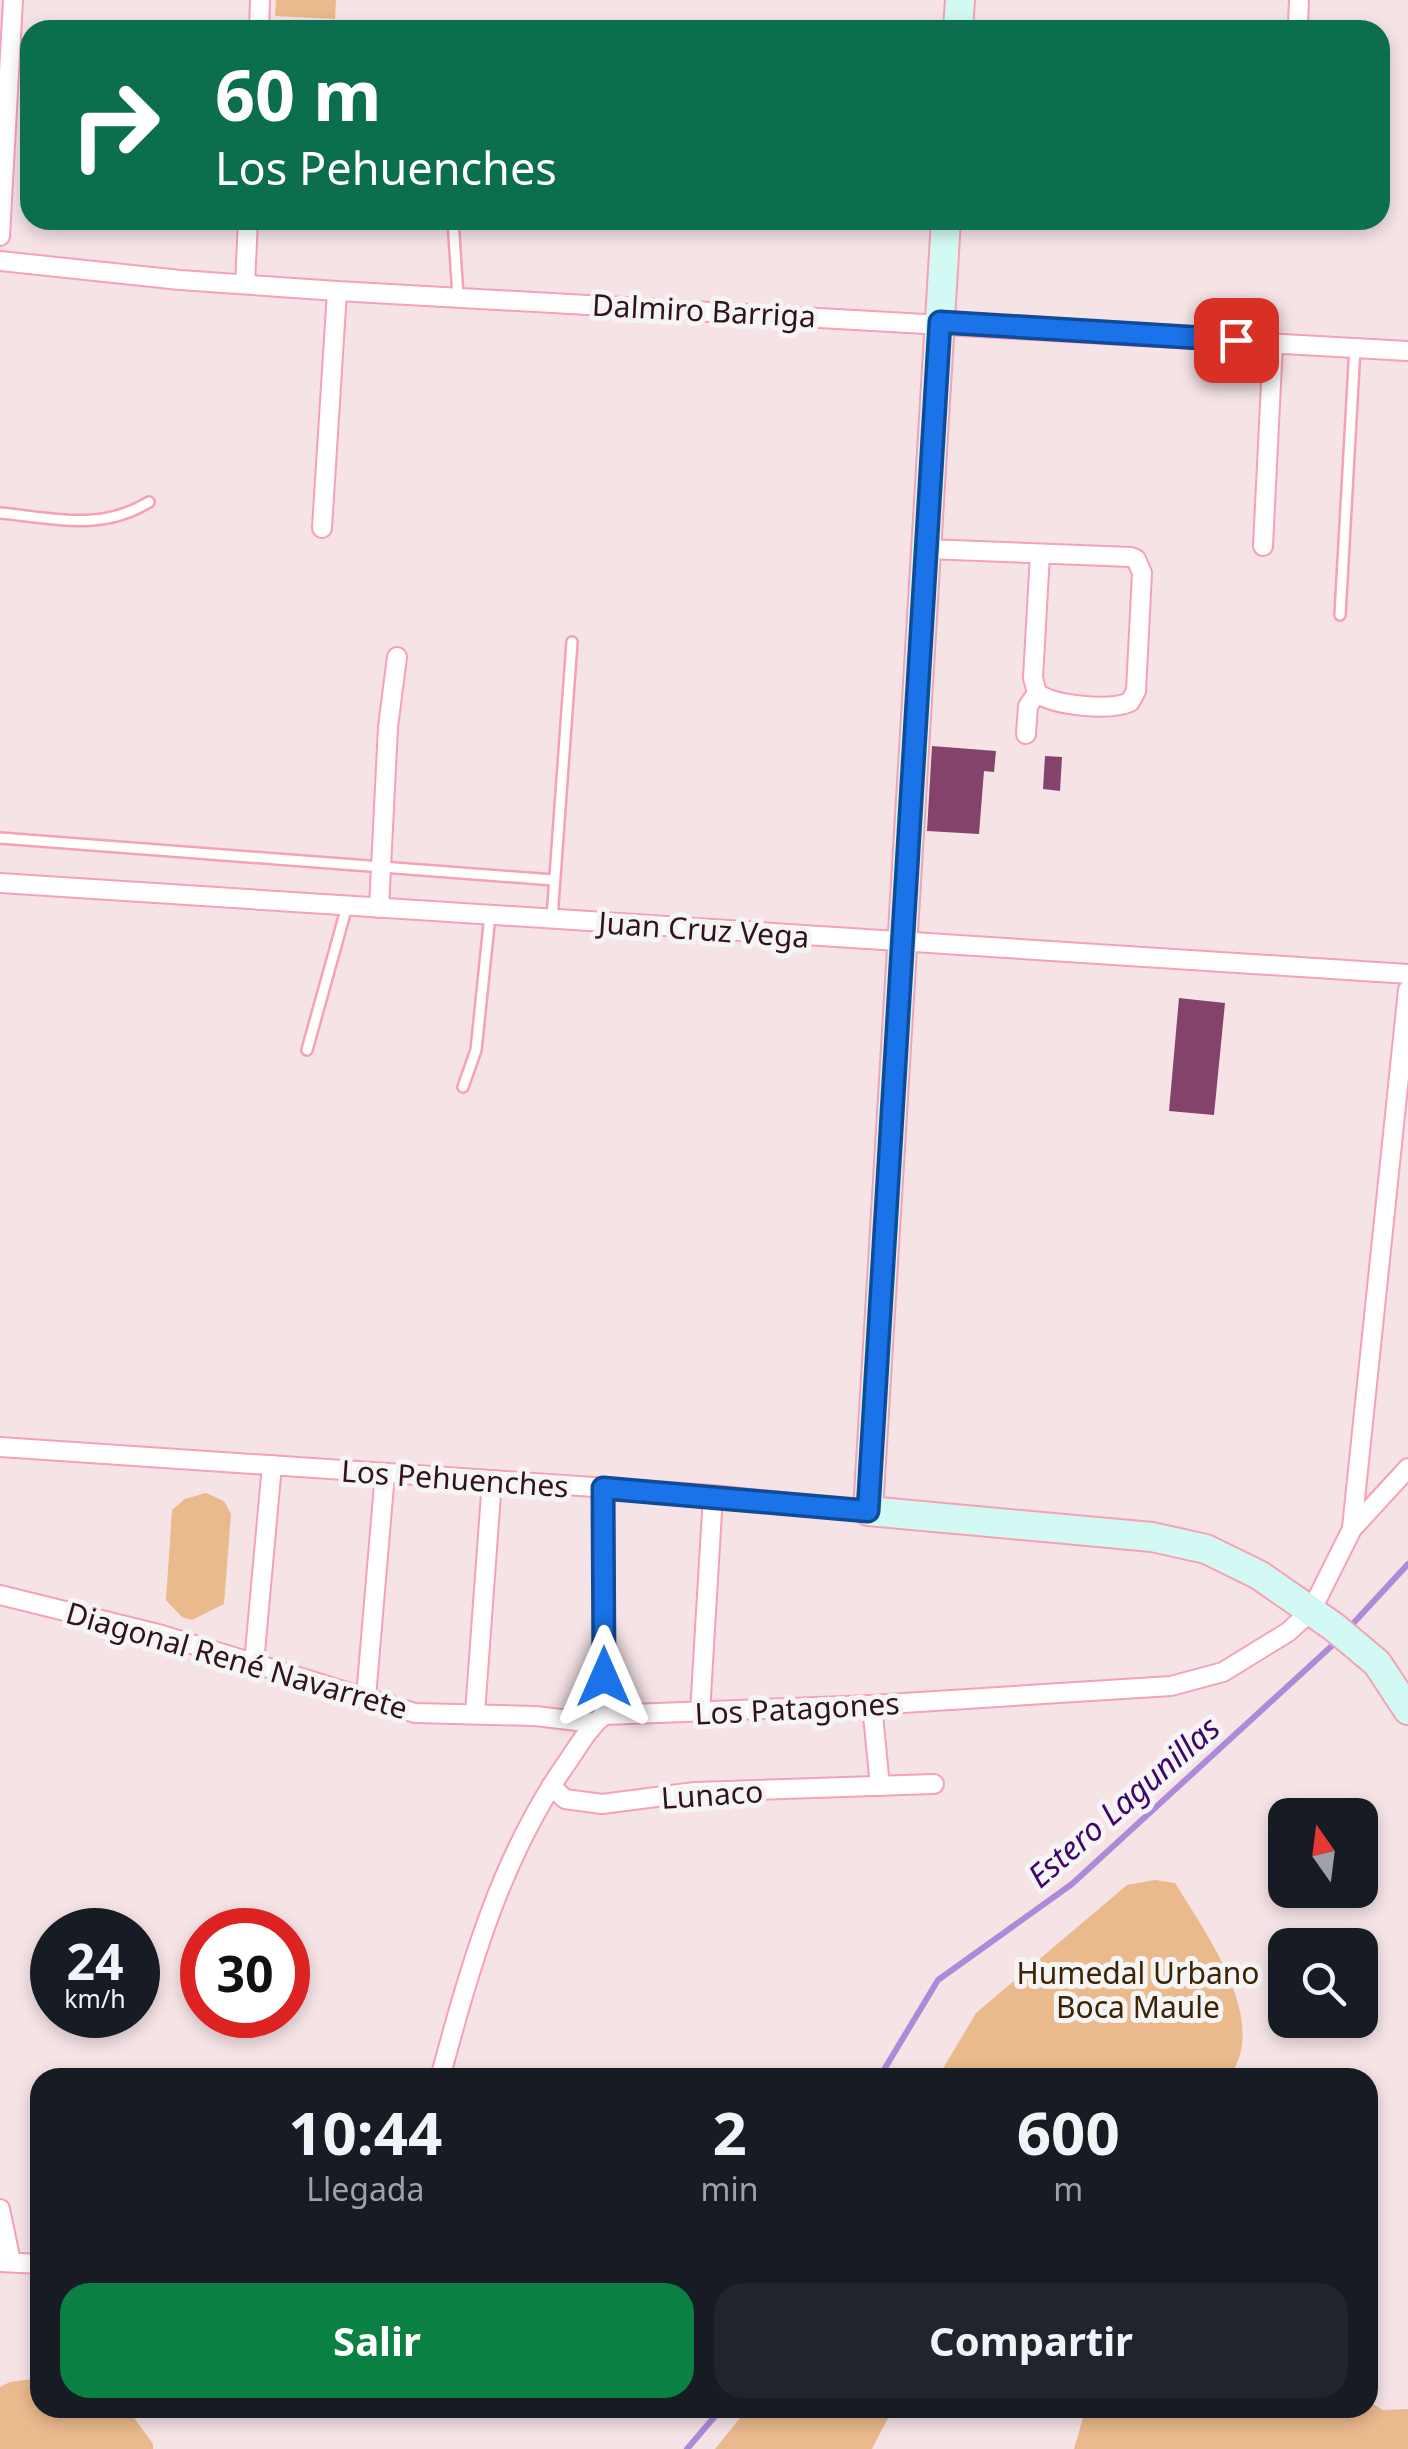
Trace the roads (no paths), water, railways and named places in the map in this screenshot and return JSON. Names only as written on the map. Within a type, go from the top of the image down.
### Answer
[{"type":"street","points":[[0,236],[13,0]]},
{"type":"street","points":[[245,284],[248,230]]},
{"type":"street","points":[[868,1511],[945,230]]},
{"type":"street","name":"Dalmiro Barriga","points":[[0,261],[336,291],[1408,350]]},
{"type":"street","points":[[322,528],[336,291]]},
{"type":"street","points":[[1263,546],[1273,343]]},
{"type":"street","points":[[926,549],[1131,558],[1140,562],[1136,691],[1130,702],[1118,706],[1050,700],[1037,694]]},
{"type":"street","points":[[1037,694],[1033,678],[1040,554]]},
{"type":"street","points":[[379,908],[388,727],[397,657]]},
{"type":"street","points":[[1026,734],[1028,706],[1037,694]]},
{"type":"street","name":"Juan Cruz Vega","points":[[0,883],[1408,974]]},
{"type":"street","points":[[1322,1619],[1352,1529],[1408,990]]},
{"type":"street","name":"Los Pehuenches","points":[[0,1447],[713,1496],[1180,1542],[1236,1563],[1322,1619],[1368,1654],[1389,1678],[1408,1710]]},
{"type":"street","points":[[254,1663],[272,1465]]},
{"type":"street","points":[[1352,1529],[1408,1468]]},
{"type":"street","points":[[366,1697],[385,1473]]},
{"type":"street","points":[[475,1713],[492,1480]]},
{"type":"street","points":[[443,2068],[461,1997],[516,1844],[551,1786],[600,1719],[603,1488]]},
{"type":"street","points":[[700,1712],[713,1496]]},
{"type":"street","name":"Diagonal René Navarrete","points":[[0,1595],[162,1635],[415,1713],[600,1719]]},
{"type":"street","name":"Los Patagones","points":[[600,1719],[1189,1683],[1240,1664],[1288,1632],[1322,1619]]},
{"type":"street","points":[[872,1705],[880,1786]]},
{"type":"street","name":"Lunaco","points":[[551,1786],[565,1800],[602,1804],[695,1792],[934,1784]]},
{"type":"street","points":[[0,2210],[5,2262],[30,2263]]},
{"type":"lane","points":[[454,230],[458,297]]},
{"type":"lane","points":[[1340,615],[1355,347]]},
{"type":"lane","points":[[0,513],[94,522],[124,518],[149,502]]},
{"type":"lane","points":[[552,919],[572,642]]},
{"type":"lane","points":[[0,838],[554,880]]},
{"type":"lane","points":[[307,1050],[347,906]]},
{"type":"lane","points":[[463,1087],[476,1050],[490,915]]},
{"type":"waterway","name":"Estero Lagunillas","points":[[1348,1629],[1408,1564]]},
{"type":"waterway","name":"Estero Lagunillas","points":[[885,2068],[938,1980],[1072,1884],[1336,1642]]},
{"type":"waterway","name":"Estero Lagunillas","points":[[687,2449],[713,2418]]},
{"type":"park label","name":"Humedal Urbano Boca Maule","points":[[1138,1989]]}]
